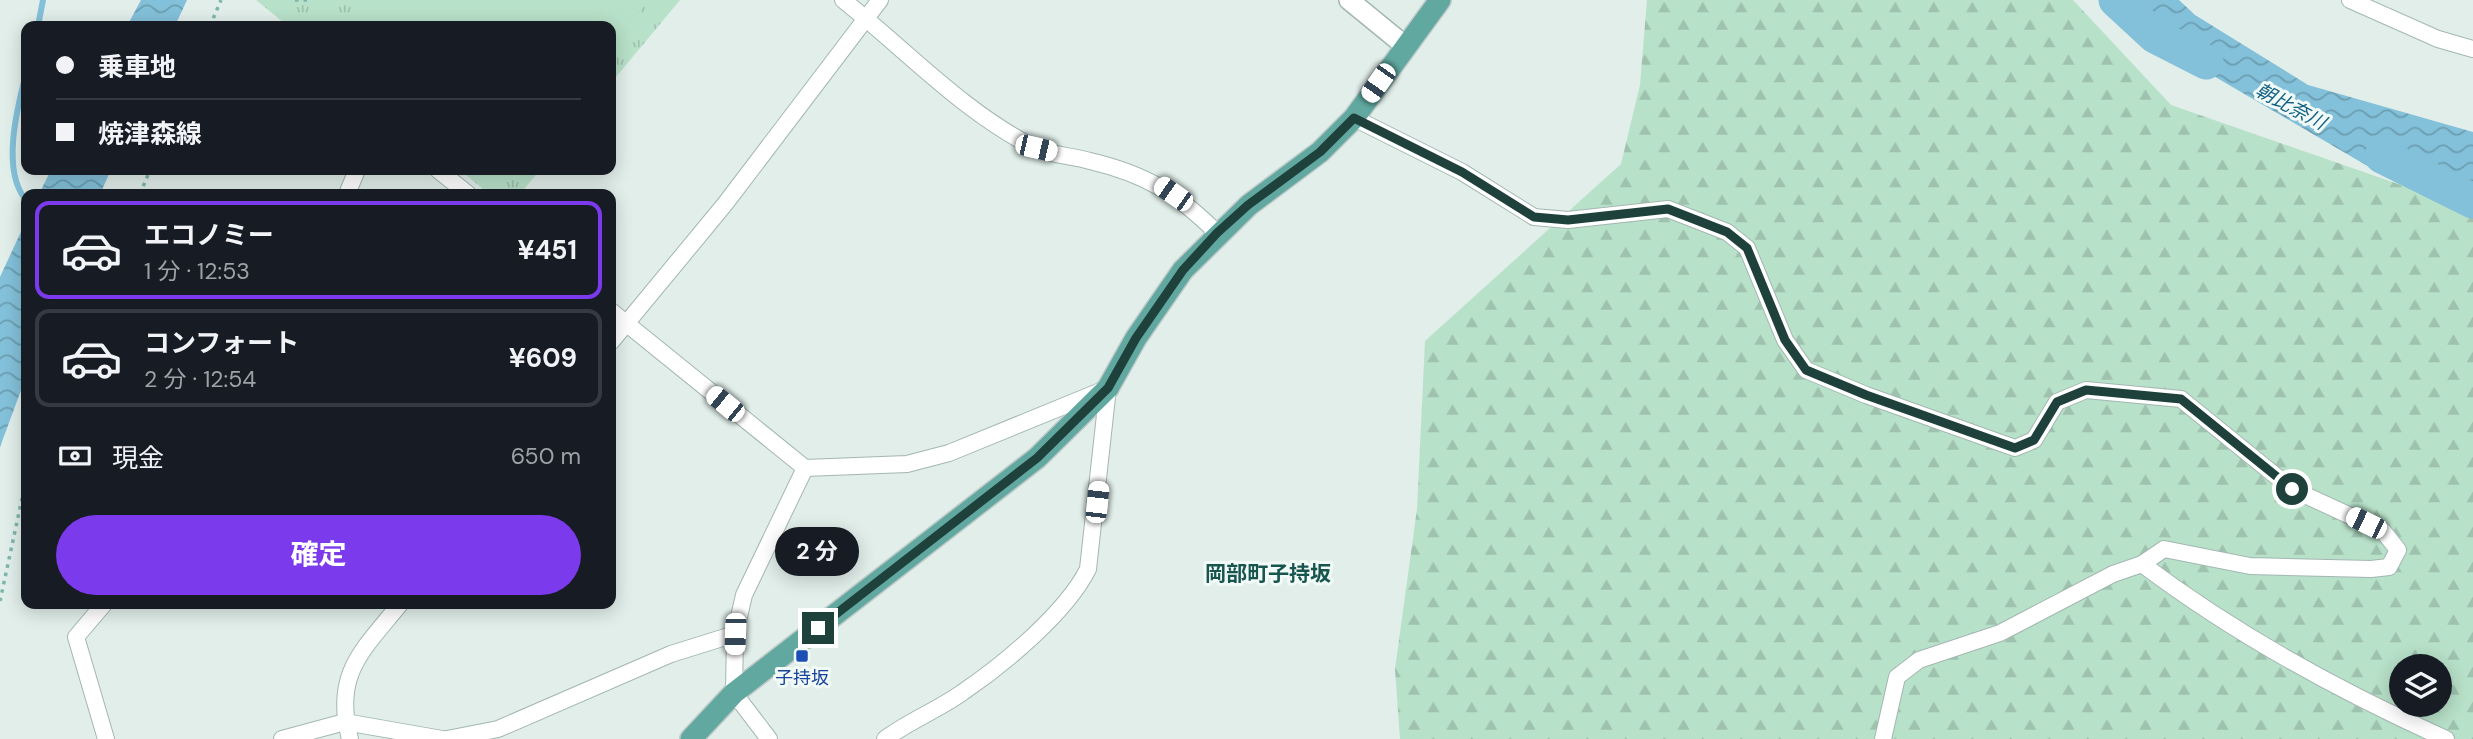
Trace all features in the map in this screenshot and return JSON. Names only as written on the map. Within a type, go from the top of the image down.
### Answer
[{"type":"main road","points":[[691,739],[734,693],[1009,483],[1108,388],[1136,338],[1175,282],[1217,233],[1248,205],[1320,152],[1354,118],[1404,45],[1440,0]]},
{"type":"street","points":[[843,0],[1000,128],[1036,148],[1119,168],[1159,184],[1188,204],[1217,233]]},
{"type":"street","points":[[616,336],[725,204],[880,0]]},
{"type":"street","points":[[1349,0],[1404,45]]},
{"type":"street","points":[[2350,0],[2438,39],[2473,48]]},
{"type":"street","points":[[1354,118],[1462,172],[1534,217],[1568,220],[1668,209],[1727,232],[1747,248],[1785,340],[1806,370],[1866,395],[2015,448],[2034,440],[2057,402],[2086,390],[2181,399],[2292,489],[2383,531],[2398,550],[2389,567],[2371,569],[2250,566],[2164,549],[2142,564],[2113,573],[2000,633],[1919,660],[1897,677],[1883,739]]},
{"type":"street","points":[[445,175],[462,189]]},
{"type":"street","points":[[616,315],[805,468],[907,464],[949,453],[1108,388],[1088,569],[1077,591],[1046,623],[962,693],[885,739]]},
{"type":"street","points":[[769,739],[734,693],[735,634],[744,595],[805,468]]},
{"type":"street","points":[[2142,564],[2199,607],[2301,666],[2446,739]]},
{"type":"street","points":[[100,609],[76,637],[106,739]]},
{"type":"street","points":[[350,739],[345,722],[344,686],[362,651],[396,609]]},
{"type":"street","points":[[282,739],[345,722],[444,739],[498,734],[671,654],[735,634]]},
{"type":"path","points":[[212,21],[221,0]]},
{"type":"path","points":[[295,0],[309,0]]},
{"type":"path","points":[[0,601],[21,503]]},
{"type":"green space","points":[[256,0],[680,0],[616,77],[616,21],[282,21]]},
{"type":"green space","points":[[366,0],[649,0],[616,41],[616,21],[348,21]]},
{"type":"green space","points":[[1647,0],[2073,0],[2171,105],[2473,210],[2473,739],[1400,739],[1395,669],[1417,509],[1425,341],[1621,164],[1640,85]]},
{"type":"green space","points":[[466,175],[536,175],[524,189],[483,189]]},
{"type":"water","points":[[141,0],[187,0],[177,21],[130,21]]},
{"type":"water","points":[[2119,0],[2179,0],[2195,15],[2308,85],[2473,132],[2473,185],[2376,171],[2188,61]]},
{"type":"water","points":[[48,175],[109,175],[102,189],[42,189]]},
{"type":"water","points":[[21,232],[21,390],[0,447],[0,277]]},
{"type":"waterway","points":[[39,21],[43,0]]},
{"type":"waterway","name":"朝比奈川","points":[[2116,0],[2155,36],[2206,62]]},
{"type":"waterway","points":[[21,95],[13,139],[14,173],[21,192]]},
{"type":"waterway","name":"朝比奈川","points":[[2382,156],[2473,201]]},
{"type":"place","name":"子持坂","points":[[802,656]]},
{"type":"district","name":"岡部町子持坂","points":[[1268,574]]},
{"type":"route","points":[[818,628],[1009,483],[1037,458],[1108,388],[1136,338],[1183,270],[1217,233],[1248,205],[1320,152],[1354,118],[1417,152],[1462,172],[1534,217],[1568,220],[1668,209],[1727,232],[1747,248],[1785,340],[1806,370],[1866,395],[2015,448],[2034,440],[2057,402],[2086,390],[2181,399],[2217,431],[2292,489]]}]
